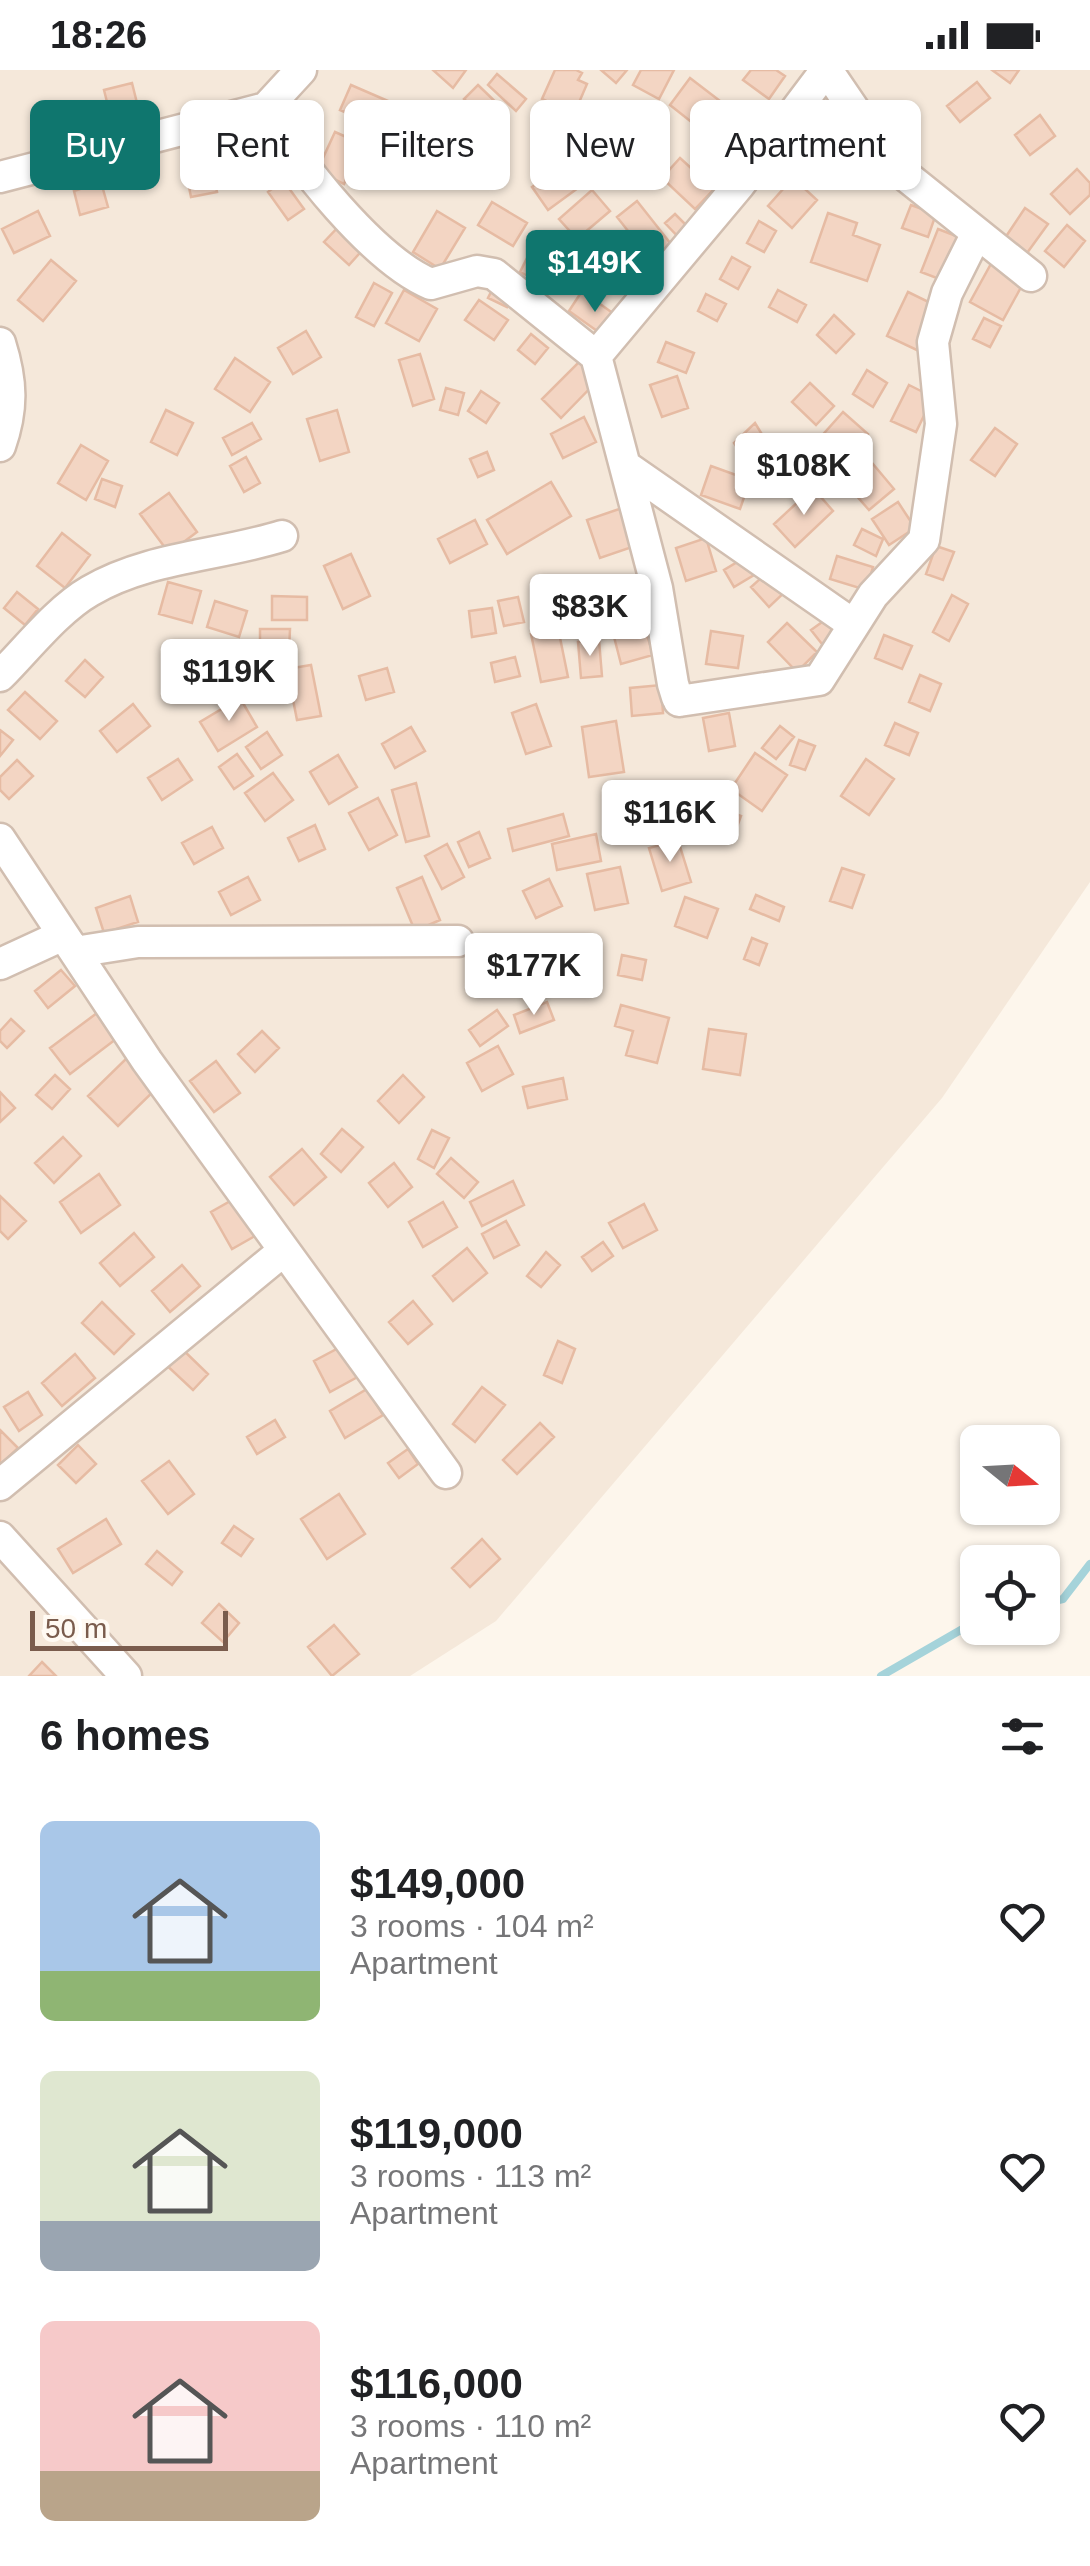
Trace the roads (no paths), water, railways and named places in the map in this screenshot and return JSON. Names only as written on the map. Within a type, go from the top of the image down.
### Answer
[{"type":"street","points":[[273,100],[301,70]]},
{"type":"street","points":[[596,356],[740,184],[817,74],[891,164],[1030,276]]},
{"type":"street","points":[[0,177],[180,130]]},
{"type":"street","points":[[324,188],[393,260],[431,284],[441,285],[477,272],[494,274],[596,356],[658,588],[673,684],[677,697],[684,700],[679,702],[818,680],[873,595],[924,540],[941,424],[933,342],[947,293],[976,235]]},
{"type":"street","points":[[0,343],[12,389],[9,420],[0,446]]},
{"type":"street","points":[[627,467],[854,625]]},
{"type":"street","points":[[0,676],[86,592],[140,567],[234,551],[282,536]]},
{"type":"street","points":[[0,839],[68,944],[282,1252],[446,1472]]},
{"type":"street","points":[[0,964],[68,944],[458,941]]},
{"type":"street","points":[[0,1486],[282,1252]]},
{"type":"street","points":[[0,1537],[126,1676]]},
{"type":"waterway","points":[[1060,1600],[1090,1564]]},
{"type":"waterway","points":[[881,1676],[960,1630]]}]
